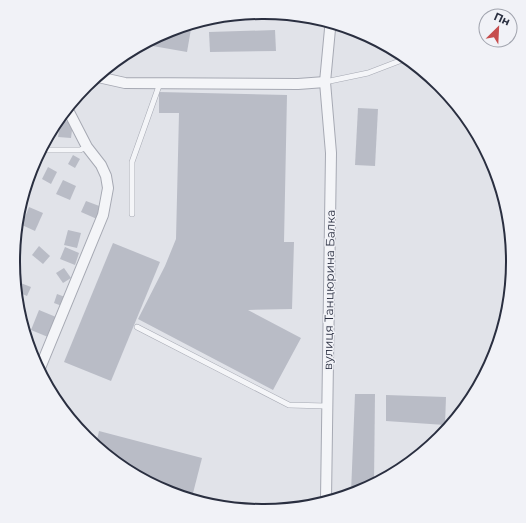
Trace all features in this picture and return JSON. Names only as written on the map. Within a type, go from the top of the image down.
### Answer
[{"type":"street","name":"вулиця Танцюрина Балка","points":[[326,496],[326,406],[331,153],[325,82],[330,28]]},
{"type":"street","points":[[104,78],[125,83],[298,84],[325,82]]},
{"type":"street","points":[[43,362],[103,215],[108,188],[106,176],[101,165],[87,147],[70,115]]},
{"type":"lane","points":[[325,82],[368,73],[399,61]]},
{"type":"lane","points":[[132,214],[132,162],[160,83]]},
{"type":"lane","points":[[48,150],[80,150],[87,147]]},
{"type":"lane","points":[[137,327],[289,405],[326,406]]},
{"type":"building","points":[[191,30],[187,52],[152,46],[170,37]]},
{"type":"building","points":[[275,30],[276,51],[210,52],[209,32]]},
{"type":"building","points":[[159,92],[287,95],[284,242],[294,242],[292,309],[248,310],[301,338],[273,390],[138,319],[165,266],[176,239],[179,113],[159,113]]},
{"type":"building","points":[[358,108],[378,109],[375,166],[355,165]]},
{"type":"building","points":[[65,121],[73,122],[71,138],[58,137],[59,130]]},
{"type":"building","points":[[73,155],[80,159],[75,168],[68,164]]},
{"type":"building","points":[[48,167],[57,172],[51,184],[42,179]]},
{"type":"building","points":[[63,180],[76,186],[70,200],[56,194]]},
{"type":"building","points":[[86,201],[102,207],[97,219],[81,212]]},
{"type":"building","points":[[29,207],[43,213],[35,231],[24,226]]},
{"type":"building","points":[[68,230],[81,233],[77,248],[64,245]]},
{"type":"building","points":[[113,243],[160,262],[111,381],[64,362]]},
{"type":"building","points":[[39,246],[50,256],[43,264],[32,255]]},
{"type":"building","points":[[65,247],[79,253],[75,265],[60,259]]},
{"type":"building","points":[[64,268],[71,278],[63,283],[56,273]]},
{"type":"building","points":[[22,283],[31,287],[27,296],[23,294]]},
{"type":"building","points":[[57,294],[65,297],[62,306],[54,303]]},
{"type":"building","points":[[39,310],[56,317],[48,337],[31,330]]},
{"type":"building","points":[[355,394],[375,394],[374,477],[351,488]]},
{"type":"building","points":[[386,395],[446,397],[445,421],[442,425],[386,421]]},
{"type":"building","points":[[99,431],[202,458],[193,494],[170,486],[142,472],[115,454],[97,438]]}]
